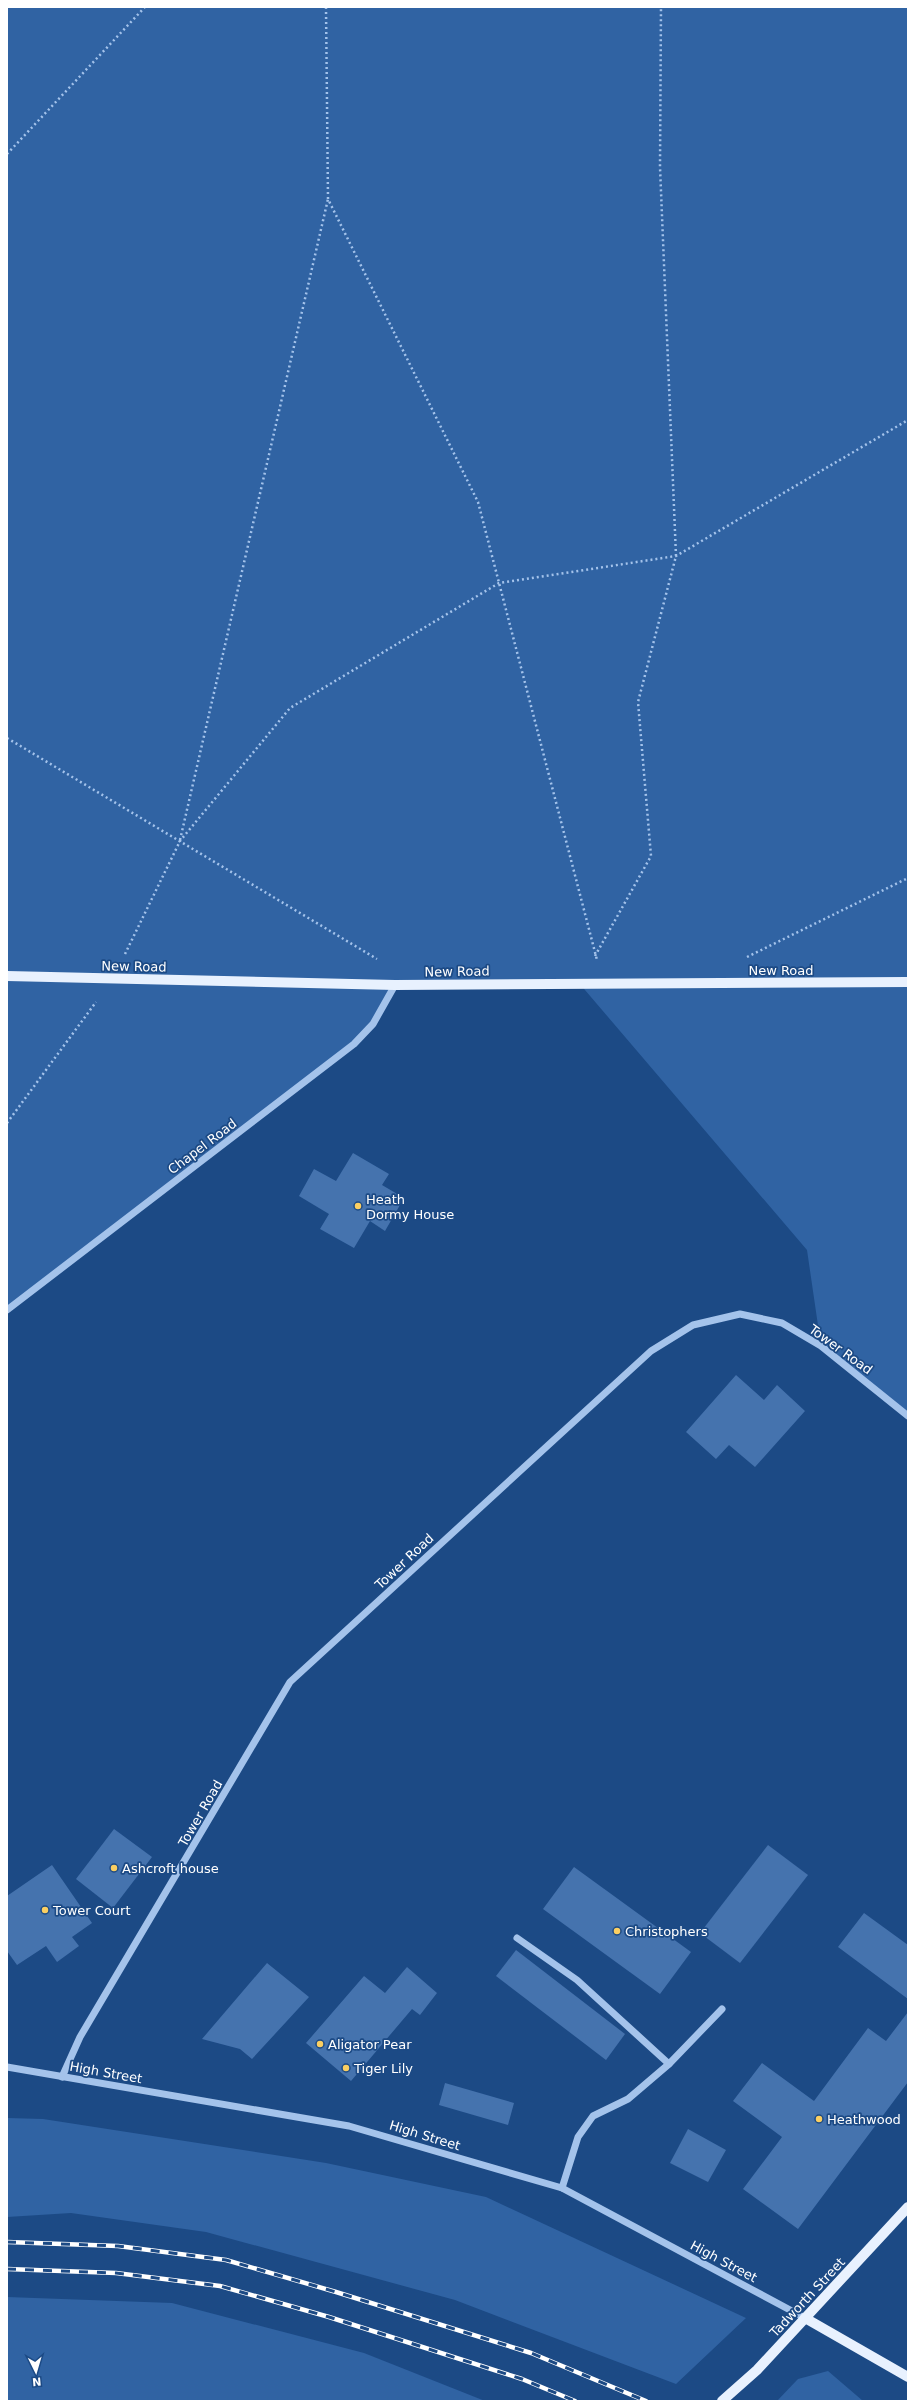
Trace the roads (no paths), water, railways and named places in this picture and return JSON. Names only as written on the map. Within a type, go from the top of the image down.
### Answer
[{"type":"main road","name":"New Road","points":[[7,976],[394,985],[908,982]]},
{"type":"main road","name":"Tadworth Street","points":[[722,2401],[757,2370],[908,2207]]},
{"type":"main road","points":[[805,2318],[908,2377]]},
{"type":"street","name":"Chapel Road","points":[[7,1310],[354,1044],[373,1024],[394,985]]},
{"type":"street","name":"Tower Road","points":[[62,2077],[80,2036],[290,1682],[651,1351],[692,1325],[740,1314],[782,1323],[821,1346],[908,1416]]},
{"type":"street","points":[[517,1938],[576,1980],[669,2064]]},
{"type":"street","points":[[562,2188],[578,2137],[593,2116],[628,2099],[669,2064],[722,2009]]},
{"type":"street","name":"High Street","points":[[7,2067],[350,2126],[562,2188],[805,2318]]},
{"type":"railway","points":[[7,2242],[118,2246],[226,2260],[336,2292],[531,2353],[646,2401]]},
{"type":"railway","points":[[7,2269],[116,2273],[220,2286],[329,2317],[522,2379],[575,2401]]},
{"type":"place","name":"Heath Dormy House","points":[[358,1206]]},
{"type":"place","name":"Ashcroft house","points":[[114,1868]]},
{"type":"place","name":"Tower Court","points":[[45,1910]]},
{"type":"place","name":"Christophers","points":[[617,1931]]},
{"type":"place","name":"Aligator Pear","points":[[320,2044]]},
{"type":"place","name":"Tiger Lily","points":[[346,2068]]},
{"type":"place","name":"Heathwood","points":[[819,2119]]}]
